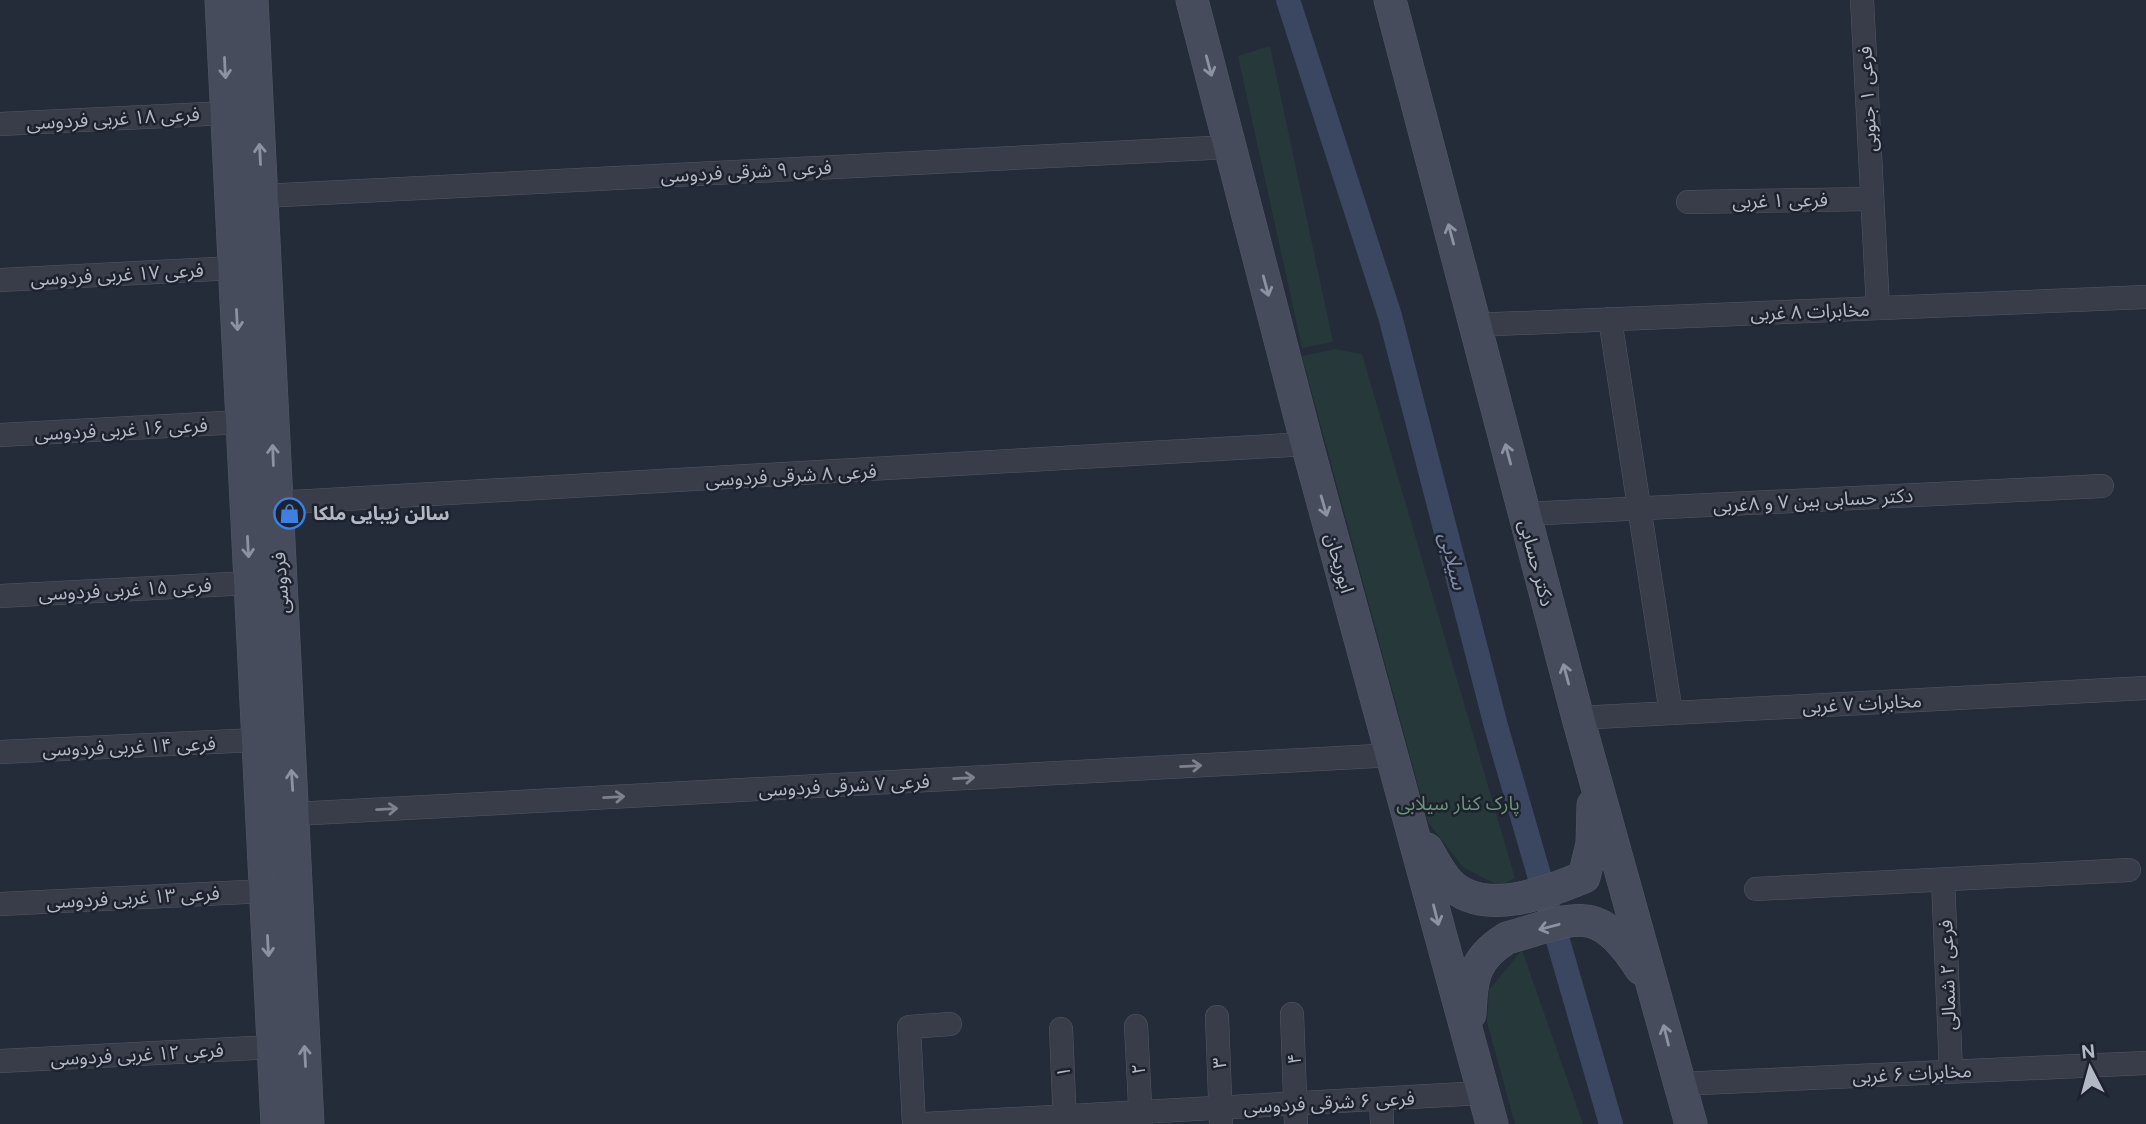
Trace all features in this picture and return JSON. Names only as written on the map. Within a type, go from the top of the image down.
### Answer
[{"type":"main road","name":"فردوسی","points":[[221,0],[277,1124]]},
{"type":"main road","name":"فردوسی","points":[[251,0],[308,1124]]},
{"type":"main road","name":"ابوریحان","points":[[1192,0],[1307,444],[1394,755],[1468,1042],[1492,1124]]},
{"type":"main road","name":"دکتر حسابی","points":[[1390,0],[1578,718],[1691,1124]]},
{"type":"main road","points":[[1414,831],[1448,882],[1474,897],[1503,901],[1584,877],[1592,844],[1594,775]]},
{"type":"main road","points":[[1468,1042],[1472,975],[1483,957],[1502,941],[1578,919],[1597,922],[1625,943],[1655,991]]},
{"type":"street","name":"فرعی ۱ جنوبی","points":[[1862,0],[1872,199]]},
{"type":"street","name":"فرعی ۱۸ غربی فردوسی","points":[[0,124],[227,113]]},
{"type":"street","name":"فرعی ۹ شرقی فردوسی","points":[[262,196],[1230,147]]},
{"type":"street","name":"فرعی ۱ غربی","points":[[1688,202],[1872,199]]},
{"type":"street","points":[[1872,199],[1878,308]]},
{"type":"street","name":"فرعی ۱۷ غربی فردوسی","points":[[0,280],[234,268]]},
{"type":"street","name":"مخابرات ۸ غربی","points":[[1474,325],[2146,297]]},
{"type":"street","points":[[1610,319],[1637,508],[1671,713]]},
{"type":"street","name":"فرعی ۱۶ غربی فردوسی","points":[[0,435],[242,422]]},
{"type":"street","name":"فرعی ۸ شرقی فردوسی","points":[[275,503],[1307,444]]},
{"type":"street","name":"دکتر حسابی بین ۷ و ۸غربی","points":[[1524,514],[2102,486]]},
{"type":"street","name":"فرعی ۱۵ غربی فردوسی","points":[[0,596],[250,583]]},
{"type":"street","name":"مخابرات ۷ غربی","points":[[1578,718],[2146,688]]},
{"type":"street","name":"فرعی ۱۴ غربی فردوسی","points":[[0,752],[258,740]]},
{"type":"street","name":"فرعی ۷ شرقی فردوسی","points":[[294,814],[1394,755]]},
{"type":"street","points":[[1755,889],[2129,870]]},
{"type":"street","name":"فرعی ۲ شمالی","points":[[1943,880],[1951,1071]]},
{"type":"street","name":"فرعی ۱۳ غربی فردوسی","points":[[0,904],[265,891]]},
{"type":"street","name":"۴","points":[[1293,1014],[1295,1114]]},
{"type":"street","name":"۳","points":[[1217,1017],[1221,1116]]},
{"type":"street","points":[[914,1124],[909,1027],[950,1024]]},
{"type":"street","name":"۲","points":[[1136,1026],[1140,1118]]},
{"type":"street","name":"۱","points":[[1060,1028],[1065,1120]]},
{"type":"street","name":"فرعی ۱۲ غربی فردوسی","points":[[0,1061],[273,1047]]},
{"type":"street","name":"مخابرات ۶ غربی","points":[[1679,1084],[2146,1063]]},
{"type":"street","name":"فرعی ۶ شرقی فردوسی","points":[[925,1124],[1295,1114],[1381,1099],[1482,1093]]},
{"type":"street","points":[[1381,1099],[1382,1124]]},
{"type":"green space","points":[[1270,46],[1333,342],[1302,348],[1238,56]]},
{"type":"green space","name":"پارک کنار سیلابی","points":[[1335,349],[1362,354],[1515,878],[1499,886],[1463,867],[1428,822],[1302,356]]},
{"type":"green space","points":[[1522,950],[1583,1124],[1515,1124],[1487,1022],[1489,990]]},
{"type":"waterway","name":"سیلابی","points":[[1288,0],[1390,316],[1496,726],[1611,1124]]},
{"type":"place","name":"سالن زیبایی ملکا","points":[[290,513]]}]
